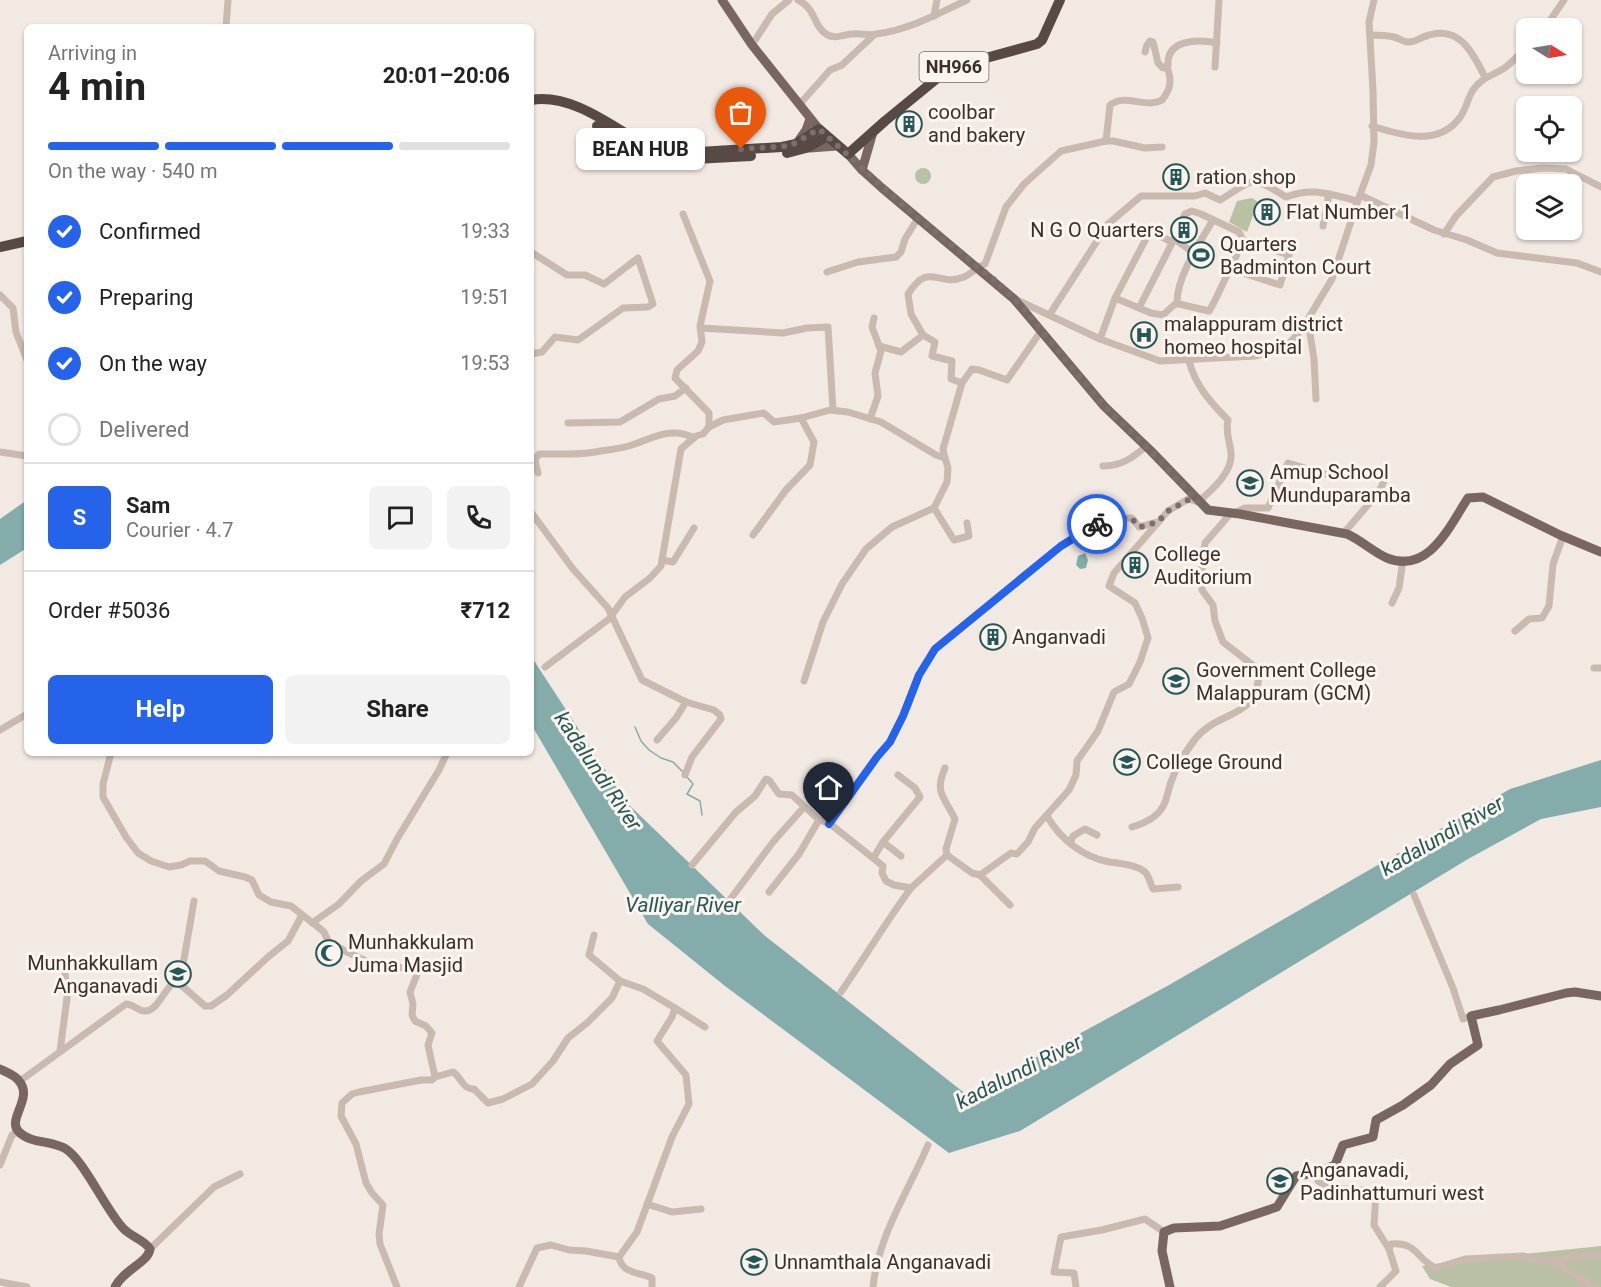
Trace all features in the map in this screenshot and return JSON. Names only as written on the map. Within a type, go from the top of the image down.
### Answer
[{"type":"highway","name":"NH966","points":[[848,154],[953,67],[1037,45],[1042,40],[1060,0]]},
{"type":"highway","points":[[534,100],[557,100],[573,104],[648,147],[661,150],[699,152],[801,146]]},
{"type":"highway","points":[[534,107],[556,106],[568,110],[645,153],[659,157],[728,158],[792,152],[822,133],[848,154]]},
{"type":"highway","points":[[0,240],[24,234]]},
{"type":"highway","points":[[0,247],[24,242]]},
{"type":"main road","points":[[722,0],[752,45],[822,133]]},
{"type":"main road","points":[[810,118],[801,146],[837,146]]},
{"type":"main road","points":[[862,170],[873,132]]},
{"type":"main road","points":[[848,154],[862,170],[1014,299],[1104,406],[1208,510],[1343,534],[1359,540],[1387,558],[1403,560],[1419,558],[1439,544],[1468,498],[1477,496],[1601,552]]},
{"type":"main road","points":[[1169,1287],[1162,1251],[1164,1232],[1174,1228],[1220,1227],[1277,1207],[1296,1176],[1320,1172],[1335,1165],[1343,1145],[1373,1137],[1376,1120],[1403,1105],[1431,1085],[1450,1064],[1478,1045],[1471,1016],[1566,993],[1601,996]]},
{"type":"main road","points":[[0,1069],[20,1081],[25,1093],[17,1115],[18,1132],[33,1140],[60,1147],[69,1152],[123,1229],[150,1249],[148,1258],[126,1273],[115,1287]]},
{"type":"street","points":[[226,24],[228,0]]},
{"type":"street","points":[[752,45],[772,14],[789,0]]},
{"type":"street","points":[[798,0],[813,12],[820,29],[835,37],[851,33],[874,35],[907,27],[967,0]]},
{"type":"street","points":[[934,16],[937,0]]},
{"type":"street","points":[[1215,67],[1219,0]]},
{"type":"street","points":[[1014,299],[1100,339],[1160,361],[1255,356],[1285,348],[1308,321],[1332,279],[1371,165],[1374,142],[1369,22],[1374,0]]},
{"type":"street","points":[[1552,18],[1564,0]]},
{"type":"street","points":[[1370,35],[1385,35],[1406,42],[1417,41],[1425,36],[1442,32],[1454,34],[1478,63],[1485,77]]},
{"type":"street","points":[[799,105],[830,70],[842,65],[874,35]]},
{"type":"street","points":[[1106,141],[1110,105],[1114,102],[1130,100],[1149,104],[1162,100],[1170,87],[1171,80],[1167,67],[1173,48],[1190,40],[1217,43]]},
{"type":"street","points":[[1145,52],[1150,41],[1153,42],[1158,63],[1163,68],[1167,67]]},
{"type":"street","points":[[1372,126],[1396,134],[1429,138],[1448,130],[1461,116],[1473,91],[1485,77],[1505,68],[1516,56]]},
{"type":"street","points":[[962,383],[951,379],[952,361],[932,356],[935,342],[923,335],[911,314],[908,294],[918,280],[925,277],[962,278],[985,264],[1006,207],[1024,184],[1062,151],[1106,141],[1145,148],[1162,147]]},
{"type":"street","points":[[1444,234],[1456,216],[1493,177],[1516,171],[1543,168],[1566,169],[1601,187]]},
{"type":"street","points":[[1050,314],[1108,224],[1141,196],[1195,196],[1205,193],[1220,200],[1250,181],[1261,181],[1286,197],[1308,191],[1359,198],[1444,234],[1467,240],[1497,253],[1577,263],[1601,272]]},
{"type":"street","points":[[1323,226],[1329,194]]},
{"type":"street","points":[[1139,308],[1185,214],[1192,211],[1239,232],[1243,240],[1289,255],[1280,285],[1230,269]]},
{"type":"street","points":[[683,214],[710,281],[703,305],[702,342],[675,373],[675,378],[709,413],[709,427]]},
{"type":"street","points":[[827,272],[858,262],[896,257],[901,252],[905,239],[918,218]]},
{"type":"street","points":[[1177,304],[1177,297],[1194,253],[1213,220]]},
{"type":"street","points":[[1100,339],[1116,298],[1150,231],[1173,240],[1194,253]]},
{"type":"street","points":[[1177,304],[1209,311],[1243,240]]},
{"type":"street","points":[[534,254],[567,275],[585,275],[604,284],[639,258],[652,304],[648,307],[623,308],[578,340],[555,337],[542,352],[534,353]]},
{"type":"street","points":[[0,295],[13,308],[16,332],[24,352]]},
{"type":"street","points":[[1116,298],[1163,315],[1177,304]]},
{"type":"street","points":[[870,419],[878,396],[875,373],[881,351],[872,327],[874,318]]},
{"type":"street","points":[[1308,321],[1314,359],[1316,399]]},
{"type":"street","points":[[701,328],[783,333],[828,327],[832,408]]},
{"type":"street","points":[[804,681],[823,622],[842,584],[866,549],[892,527],[934,508],[946,482],[948,468],[943,449],[962,383],[972,369],[1007,380],[1041,331]]},
{"type":"street","points":[[879,346],[901,352],[923,335]]},
{"type":"street","points":[[980,875],[1011,853],[1017,854],[1028,842],[1035,828],[1069,790],[1076,775],[1077,760],[1098,731],[1114,692],[1129,684],[1140,663],[1148,638],[1135,603],[1109,586],[1114,573],[1168,511],[1188,500],[1198,502],[1223,476],[1231,461],[1231,450],[1226,431],[1228,420],[1205,395],[1192,371],[1190,361]]},
{"type":"street","points":[[568,423],[620,422],[659,399],[675,396],[686,388]]},
{"type":"street","points":[[545,667],[613,614],[625,597],[650,578],[661,566],[681,449],[709,427],[723,420],[764,413],[774,422],[801,418],[832,408],[881,422],[945,458]]},
{"type":"street","points":[[753,535],[786,490],[810,465],[814,442],[801,418]]},
{"type":"street","points":[[538,473],[535,460],[539,454],[592,453],[630,446],[657,435],[673,432],[686,433],[694,438]]},
{"type":"street","points":[[1103,466],[1114,466],[1133,458],[1146,446]]},
{"type":"street","points":[[0,452],[24,456]]},
{"type":"street","points":[[1132,827],[1145,823],[1162,809],[1179,761],[1196,737],[1207,726],[1230,716],[1251,702],[1259,686],[1259,670],[1223,642],[1215,621],[1213,605],[1202,590],[1205,543],[1232,513],[1245,508],[1269,508],[1288,463],[1335,477],[1339,471],[1348,469],[1356,477],[1369,475],[1384,481],[1379,492],[1343,534]]},
{"type":"street","points":[[934,508],[954,540],[969,536],[967,523]]},
{"type":"street","points":[[534,516],[573,569],[590,590],[604,601],[613,614],[642,680],[686,702],[714,710],[721,717],[692,757],[685,775]]},
{"type":"street","points":[[829,824],[890,742],[902,720],[919,675],[935,649],[1061,546],[1106,519],[1131,518],[1140,527],[1158,522]]},
{"type":"street","points":[[662,560],[673,562],[694,528]]},
{"type":"street","points":[[1515,631],[1529,619],[1542,618],[1549,606],[1553,564],[1563,536]]},
{"type":"street","points":[[1392,603],[1400,588],[1403,560]]},
{"type":"street","points":[[657,741],[686,702]]},
{"type":"street","points":[[0,730],[24,716]]},
{"type":"street","points":[[110,756],[103,784],[103,797],[138,853],[151,861],[169,867],[190,861],[206,861],[219,871],[252,880],[259,895],[271,902],[291,906],[324,932],[328,940],[346,952],[366,961],[395,968],[410,968],[418,972],[410,992],[413,1004],[412,1015],[415,1021],[426,1026],[432,1034],[428,1045],[435,1077]]},
{"type":"street","points":[[312,922],[339,904],[361,881],[384,864],[446,756]]},
{"type":"street","points":[[945,768],[939,781],[939,789],[955,819],[946,849],[947,855],[972,873],[980,875],[1010,905]]},
{"type":"street","points":[[873,857],[920,797],[915,788],[898,775]]},
{"type":"street","points":[[692,865],[736,812],[755,796],[766,779],[779,794],[792,795],[819,820],[829,824],[873,857],[883,866],[882,873],[886,881],[911,888]]},
{"type":"street","points":[[729,901],[804,807]]},
{"type":"street","points":[[1047,816],[1054,829],[1080,852],[1141,870],[1148,874],[1153,889],[1178,887]]},
{"type":"street","points":[[769,892],[799,854],[819,820]]},
{"type":"street","points":[[1070,843],[1073,836],[1085,829],[1097,835]]},
{"type":"street","points":[[883,842],[901,856]]},
{"type":"street","points":[[841,992],[882,927],[911,888],[947,855]]},
{"type":"street","points":[[1414,895],[1454,988],[1463,1019],[1471,1016]]},
{"type":"street","points":[[181,985],[185,975],[183,965],[194,901]]},
{"type":"street","points":[[20,1081],[126,1004],[145,1011],[151,1010],[170,985],[175,982],[204,1006],[212,1006],[288,941],[302,915]]},
{"type":"street","points":[[594,935],[589,955],[621,981],[643,989],[705,1027]]},
{"type":"street","points":[[60,1051],[67,998],[65,972]]},
{"type":"street","points":[[397,1287],[380,1244],[383,1205],[366,1183],[356,1144],[344,1123],[340,1110],[342,1103],[352,1094],[421,1080],[427,1081],[453,1072],[463,1085],[468,1089],[474,1089],[488,1103],[503,1099],[527,1088],[553,1061],[568,1038],[612,998],[621,981]]},
{"type":"street","points":[[652,1287],[652,1278],[626,1270],[620,1265],[619,1257],[637,1232],[672,1137],[689,1104],[686,1075],[657,1041],[675,1008]]},
{"type":"street","points":[[0,1166],[12,1135],[18,1132]]},
{"type":"street","points":[[873,1287],[875,1267],[886,1231],[913,1180],[928,1145]]},
{"type":"street","points":[[1320,1172],[1318,1180],[1327,1187],[1376,1192],[1374,1225],[1389,1249],[1396,1271],[1380,1287]]},
{"type":"street","points":[[150,1249],[214,1186],[240,1174]]},
{"type":"street","points":[[647,1204],[672,1212],[701,1209]]},
{"type":"street","points":[[1076,1287],[1074,1273],[1054,1272],[1061,1237],[1145,1219],[1164,1232]]},
{"type":"street","points":[[1389,1249],[1392,1244],[1412,1247],[1420,1253],[1424,1262],[1436,1268],[1465,1259],[1523,1256],[1544,1261],[1557,1261],[1601,1254]]},
{"type":"street","points":[[519,1287],[537,1248],[542,1245],[619,1257]]},
{"type":"street","points":[[1557,1261],[1555,1262],[1594,1287]]},
{"type":"street","points":[[0,1282],[27,1287]]},
{"type":"green space","points":[[923,168],[931,176],[923,184],[915,176]]},
{"type":"green space","points":[[1252,198],[1258,202],[1247,232],[1229,222],[1237,201]]},
{"type":"green space","points":[[1601,1246],[1601,1287],[1451,1287],[1430,1279],[1422,1266],[1447,1262]]},
{"type":"water","points":[[24,502],[24,550],[0,565],[0,519]]},
{"type":"water","points":[[1085,553],[1088,560],[1086,568],[1080,569],[1076,565],[1078,556]]},
{"type":"water","name":"Valliyar River","points":[[534,661],[626,802],[764,935],[967,1095],[1169,985],[1510,789],[1601,760],[1601,807],[1541,819],[1468,859],[1020,1131],[949,1153],[725,986],[648,924],[534,729]]},
{"type":"waterway","points":[[635,727],[641,741],[649,750],[673,762],[684,773]]},
{"type":"waterway","points":[[687,777],[693,784],[687,794],[700,801],[702,815]]},
{"type":"way so far","points":[[741,149],[790,146],[819,129],[882,188],[997,282],[1021,306],[1104,406],[1172,472],[1198,502],[1188,500],[1168,511],[1158,522],[1140,527],[1131,518],[1106,519],[1097,524]]},
{"type":"place","name":"coolbar and bakery","points":[[909,124]]},
{"type":"place","name":"BEAN HUB","points":[[741,149]]},
{"type":"place","name":"ration shop","points":[[1176,177]]},
{"type":"place","name":"Flat Number 1","points":[[1267,212]]},
{"type":"place","name":"N G O Quarters","points":[[1184,230]]},
{"type":"place","name":"Quarters Badminton Court","points":[[1201,255]]},
{"type":"place","name":"malappuram district homeo hospital","points":[[1144,335]]},
{"type":"place","name":"Amup School Munduparamba","points":[[1250,483]]},
{"type":"place","name":"College Auditorium","points":[[1135,565]]},
{"type":"place","name":"Anganvadi","points":[[993,637]]},
{"type":"place","name":"Government College Malappuram (GCM)","points":[[1176,681]]},
{"type":"place","name":"College Ground","points":[[1127,762]]},
{"type":"place","name":"Munhakkulam Juma Masjid","points":[[329,953]]},
{"type":"place","name":"Munhakkullam Anganavadi","points":[[178,974]]},
{"type":"place","name":"Anganavadi, Padinhattumuri west","points":[[1280,1181]]},
{"type":"place","name":"Unnamthala Anganavadi","points":[[754,1262]]},
{"type":"route","points":[[829,824],[890,742],[919,675],[935,649],[1061,546],[1097,524]]},
{"type":"water label","name":"kadalundi River","points":[[598,771]]},
{"type":"water label","name":"kadalundi River","points":[[1442,836]]},
{"type":"water label","name":"kadalundi River","points":[[1019,1072]]}]
